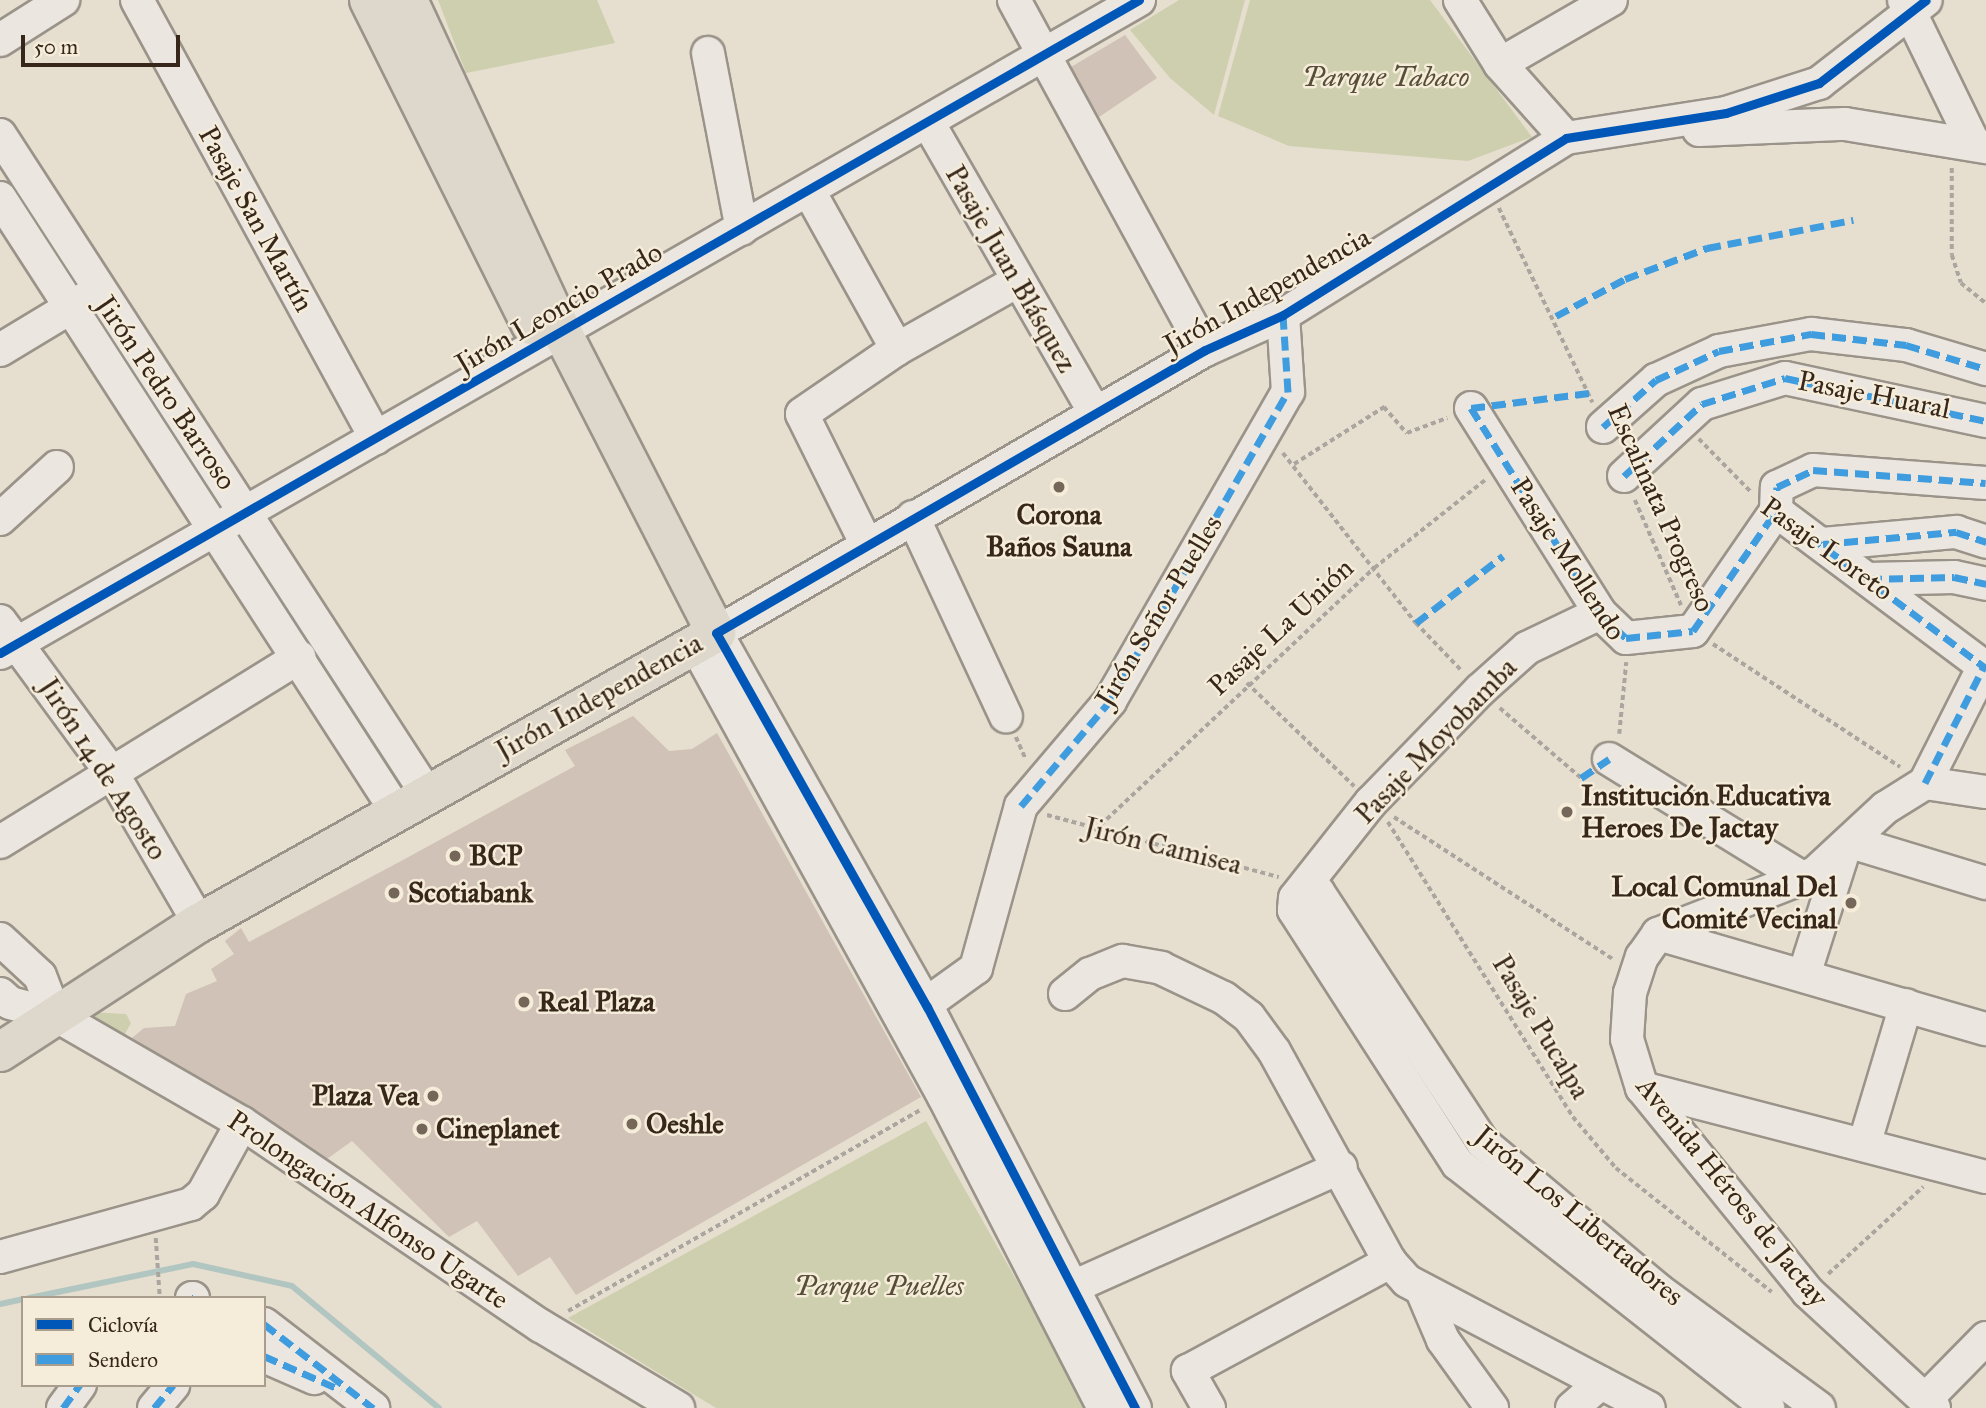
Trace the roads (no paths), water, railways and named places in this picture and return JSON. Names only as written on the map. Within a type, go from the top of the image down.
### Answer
[{"type":"main road","points":[[369,0],[552,340],[706,638]]},
{"type":"main road","points":[[408,0],[552,340]]},
{"type":"main road","name":"Jirón Independencia","points":[[0,1052],[199,923],[410,800],[706,638]]},
{"type":"street","points":[[0,40],[63,0]]},
{"type":"street","name":"Pasaje San Martín","points":[[137,0],[376,438]]},
{"type":"street","points":[[1014,0],[1205,349]]},
{"type":"street","name":"Jirón Leoncio Prado","points":[[6,638],[219,529],[245,511],[552,340],[929,124],[1139,0]]},
{"type":"street","points":[[1460,0],[1500,64],[1566,138]]},
{"type":"street","points":[[1500,64],[1611,0]]},
{"type":"street","points":[[1913,4],[1970,144]]},
{"type":"street","name":"Jirón Independencia","points":[[706,638],[1205,349],[1283,315],[1489,190],[1566,138],[1726,113],[1819,83],[1913,4]]},
{"type":"street","points":[[708,53],[742,229]]},
{"type":"street","name":"Pasaje Juan Blásquez","points":[[929,124],[1016,282],[1095,413]]},
{"type":"street","points":[[1632,129],[1756,131],[1845,124],[1970,144]]},
{"type":"street","name":"Jirón Pedro Barroso","points":[[0,135],[98,291],[245,511],[410,800]]},
{"type":"street","points":[[809,191],[897,349]]},
{"type":"street","points":[[0,198],[219,529],[299,657],[410,800]]},
{"type":"street","points":[[867,545],[802,414],[897,349],[1016,282]]},
{"type":"street","points":[[0,350],[98,291]]},
{"type":"street","name":"Jirón Señor Puelles","points":[[915,1014],[979,962],[1029,794],[1110,701],[1288,392],[1283,315]]},
{"type":"street","points":[[1603,428],[1656,380],[1719,351],[1811,334],[1906,345],[1986,369]]},
{"type":"street","name":"Pasaje Huaral","points":[[1624,475],[1684,418],[1739,388],[1785,378],[1986,421]]},
{"type":"street","name":"Pasaje Mollendo","points":[[1471,408],[1600,613],[1626,638],[1693,631],[1776,511]]},
{"type":"street","points":[[0,519],[57,467]]},
{"type":"street","points":[[1776,511],[1777,487],[1813,470],[1986,483]]},
{"type":"street","name":"Pasaje Loreto","points":[[1776,511],[1985,667]]},
{"type":"street","points":[[914,517],[1006,716]]},
{"type":"street","points":[[1823,544],[1956,532],[1986,542]]},
{"type":"street","points":[[1868,579],[1954,577],[1986,584]]},
{"type":"street","name":"Pasaje Moyobamba","points":[[1301,891],[1371,802],[1480,690],[1527,648],[1600,613]]},
{"type":"street","name":"Jirón 14 de Agosto","points":[[6,638],[113,775],[199,923]]},
{"type":"street","points":[[706,638],[915,1014],[1060,1292],[1104,1408]]},
{"type":"street","points":[[0,842],[113,775],[299,657]]},
{"type":"street","points":[[1658,934],[1804,879],[1848,845],[1885,808],[1926,783],[1985,667]]},
{"type":"street","points":[[1609,759],[1804,879]]},
{"type":"street","points":[[1926,783],[1986,792]]},
{"type":"street","points":[[1848,845],[1986,883]]},
{"type":"street","points":[[1804,975],[1848,845]]},
{"type":"street","name":"Jirón Los Libertadores","points":[[1768,1408],[1458,1164],[1332,974],[1294,910],[1301,891],[1318,892],[1482,1142],[1657,1289],[1819,1408]]},
{"type":"street","points":[[1658,934],[1986,1029]]},
{"type":"street","name":"Avenida Héroes de Jactay","points":[[1658,934],[1636,975],[1627,1039],[1642,1088],[1795,1296],[1929,1404]]},
{"type":"street","points":[[0,939],[40,976],[55,1015]]},
{"type":"street","points":[[1065,994],[1090,974],[1123,961],[1161,968],[1224,998],[1249,1017],[1274,1051],[1341,1167],[1390,1262],[1423,1293],[1649,1408]]},
{"type":"street","name":"Prolongación Alfonso Ugarte","points":[[0,994],[10,1003],[55,1015],[242,1123],[541,1326],[678,1408]]},
{"type":"street","points":[[1864,1145],[1906,1005]]},
{"type":"street","points":[[915,1014],[944,1097],[1060,1292],[1135,1408]]},
{"type":"street","points":[[1642,1088],[1986,1177]]},
{"type":"street","points":[[0,1258],[154,1219],[203,1194],[242,1123]]},
{"type":"street","points":[[1060,1292],[1341,1167]]},
{"type":"street","points":[[1209,1408],[1188,1371],[1390,1262]]},
{"type":"street","points":[[1423,1293],[1443,1340],[1492,1408]]},
{"type":"street","points":[[266,1326],[366,1403]]},
{"type":"street","points":[[1929,1404],[1986,1338]]},
{"type":"street","points":[[266,1357],[366,1403]]},
{"type":"street","points":[[1572,1408],[1601,1384]]},
{"type":"street","points":[[64,1408],[79,1387]]},
{"type":"street","points":[[154,1408],[171,1387]]},
{"type":"waterway","points":[[39,1296],[193,1264],[292,1286],[439,1408]]},
{"type":"waterway","points":[[0,1304],[21,1299]]},
{"type":"place","name":"Corona Baños Sauna","points":[[1059,487]]},
{"type":"place","name":"Institución Educativa Heroes De Jactay","points":[[1567,812]]},
{"type":"place","name":"BCP","points":[[455,856]]},
{"type":"place","name":"Scotiabank","points":[[394,893]]},
{"type":"place","name":"Local Comunal Del Comité Vecinal","points":[[1851,903]]},
{"type":"place","name":"Real Plaza","points":[[524,1002]]},
{"type":"place","name":"Plaza Vea","points":[[433,1096]]},
{"type":"place","name":"Oeshle","points":[[632,1124]]},
{"type":"place","name":"Cineplanet","points":[[422,1129]]},
{"type":"park label","name":"Parque Tabaco","points":[[1386,77]]},
{"type":"park label","name":"Parque Puelles","points":[[879,1286]]}]
